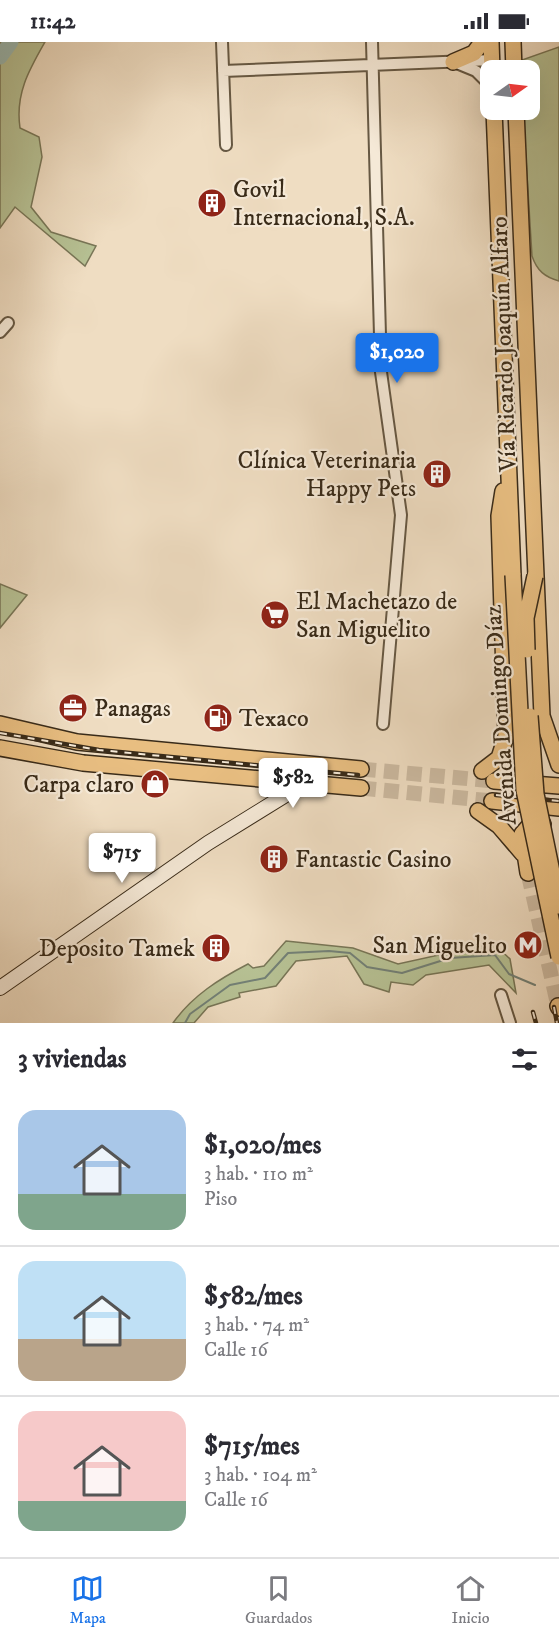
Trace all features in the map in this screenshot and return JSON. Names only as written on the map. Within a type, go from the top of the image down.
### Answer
[{"type":"main road","points":[[453,62],[474,53],[482,42]]},
{"type":"main road","points":[[491,42],[494,60]]},
{"type":"main road","points":[[513,42],[514,60]]},
{"type":"main road","name":"Vía Ricardo Joaquín Alfaro","points":[[494,120],[513,576]]},
{"type":"main road","name":"Vía Ricardo Joaquín Alfaro","points":[[515,120],[535,576]]},
{"type":"main road","points":[[508,470],[499,516],[506,728],[501,754],[488,776],[559,786]]},
{"type":"main road","name":"Avenida Domingo Díaz","points":[[513,576],[524,790],[559,957]]},
{"type":"main road","points":[[535,576],[540,623],[542,716],[559,765]]},
{"type":"main road","name":"Avenida Domingo Díaz","points":[[535,576],[526,618],[529,703],[536,794],[559,906]]},
{"type":"main road","points":[[506,728],[516,738],[531,737],[536,732],[542,716]]},
{"type":"main road","points":[[0,724],[77,742],[361,769]]},
{"type":"main road","points":[[0,748],[83,763],[361,788]]},
{"type":"main road","points":[[262,779],[270,791],[264,808]]},
{"type":"main road","points":[[0,988],[264,808],[305,783]]},
{"type":"main road","points":[[492,801],[559,808]]},
{"type":"main road","points":[[478,811],[508,835],[525,857]]},
{"type":"main road","points":[[528,873],[522,837],[524,830],[532,824],[543,824],[550,831],[559,871]]},
{"type":"street","points":[[222,42],[226,145]]},
{"type":"street","points":[[372,42],[381,372],[401,515],[383,724]]},
{"type":"street","points":[[223,71],[453,62],[480,65]]},
{"type":"street","points":[[453,62],[476,71],[480,75]]},
{"type":"street","points":[[0,332],[8,323]]},
{"type":"street","points":[[501,995],[510,1023]]},
{"type":"green space","points":[[0,42],[45,42],[29,73],[21,93],[20,104],[20,128],[39,137],[42,157],[31,207],[51,232],[96,246],[85,266],[15,207],[0,228]]},
{"type":"green space","points":[[559,47],[559,281],[542,273],[532,256],[524,120],[540,120],[540,60],[522,60]]},
{"type":"green space","points":[[0,584],[27,595],[0,628]]},
{"type":"green space","points":[[286,941],[353,948],[398,964],[493,943],[510,959],[516,993],[489,965],[426,975],[413,985],[391,982],[389,992],[364,984],[347,956],[296,961],[276,986],[239,993],[240,997],[208,1007],[194,1023],[173,1023],[189,1004],[207,989],[248,964],[253,968],[264,966]]},
{"type":"waterway","points":[[0,57],[11,42]]},
{"type":"waterway","points":[[185,1023],[190,1014],[230,985],[265,978],[288,953],[329,951],[350,953],[367,967],[402,973],[450,958],[495,955],[509,974],[535,985]]},
{"type":"tunnel","points":[[361,769],[494,781]]},
{"type":"tunnel","points":[[361,788],[492,801]]},
{"type":"tunnel","points":[[528,873],[558,1006]]},
{"type":"railway","points":[[0,733],[99,750],[358,775]]},
{"type":"railway","points":[[496,795],[559,801]]},
{"type":"railway","points":[[554,1007],[557,1023]]},
{"type":"railway","points":[[533,1012],[536,1023]]},
{"type":"place","name":"Govil Internacional, S.A.","points":[[212,203]]},
{"type":"place","name":"Clínica Veterinaria Happy Pets","points":[[437,474]]},
{"type":"place","name":"El Machetazo de San Miguelito","points":[[275,615]]},
{"type":"place","name":"Panagas","points":[[73,708]]},
{"type":"place","name":"Texaco","points":[[218,718]]},
{"type":"place","name":"Carpa claro","points":[[155,784]]},
{"type":"place","name":"Fantastic Casino","points":[[274,859]]},
{"type":"place","name":"San Miguelito","points":[[528,945]]},
{"type":"place","name":"Deposito Tamek","points":[[216,948]]}]
